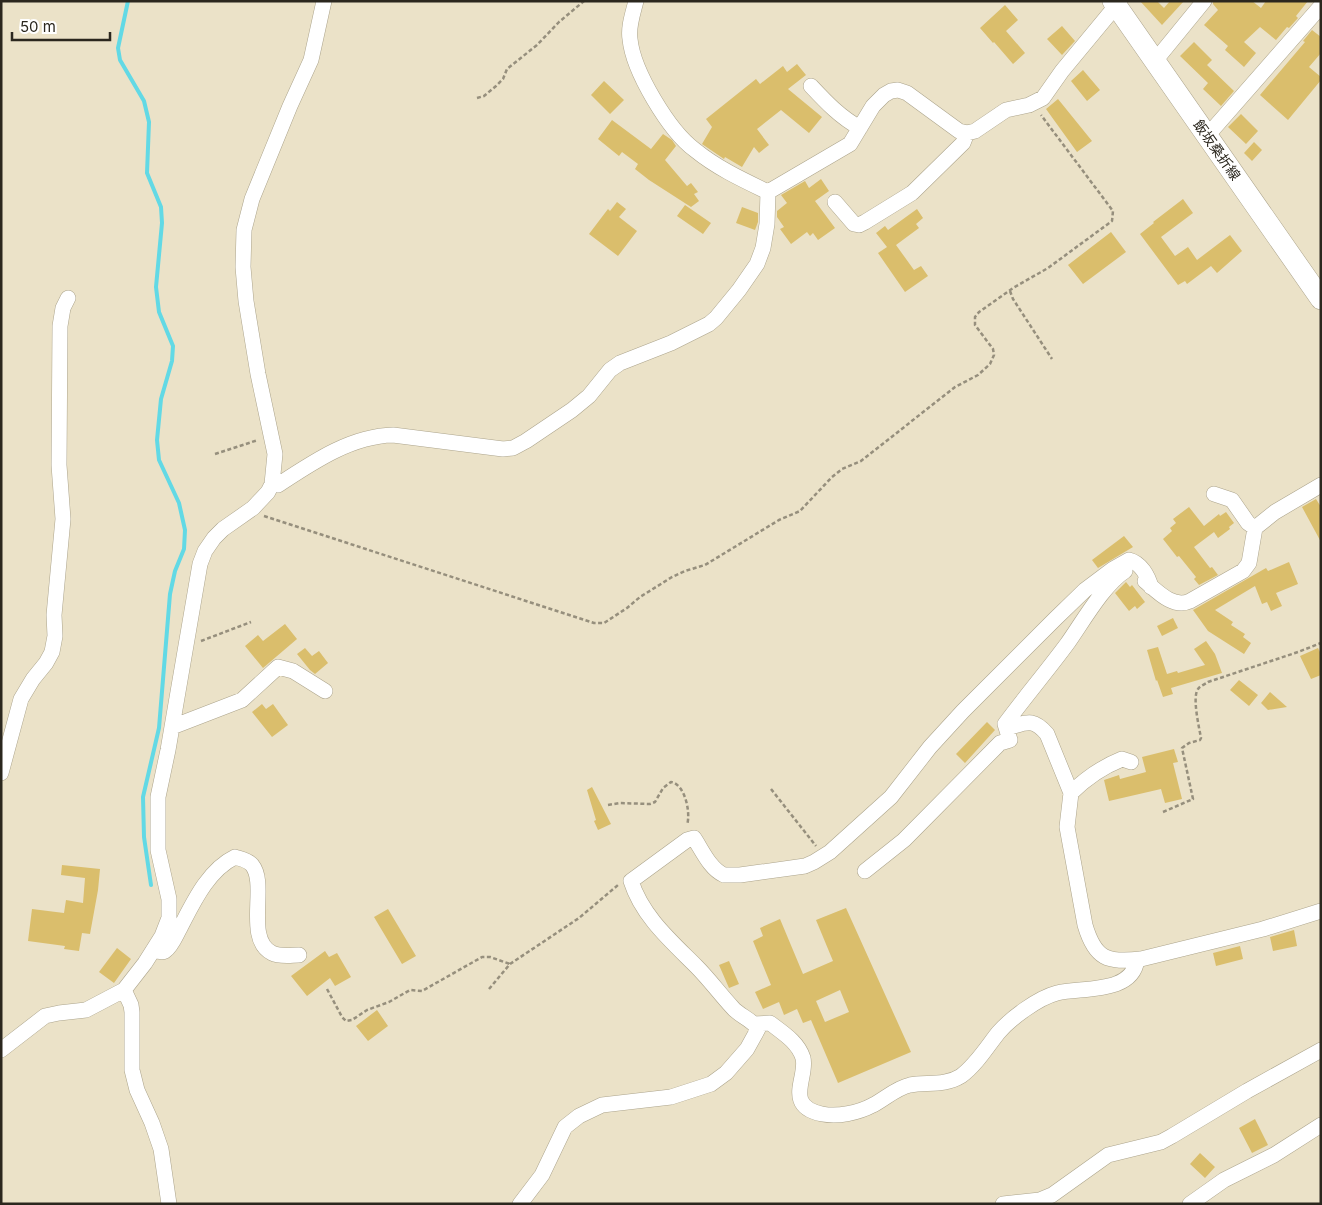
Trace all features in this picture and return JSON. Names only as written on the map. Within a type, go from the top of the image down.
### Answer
[{"type":"main road","name":"飯坂桑折線","points":[[1116,3],[1321,299]]},
{"type":"street","points":[[1,1050],[45,1016],[86,1010],[124,990],[145,963],[162,936],[170,918],[158,850],[156,817],[158,796],[200,564],[205,550],[214,538],[268,492],[272,484],[275,461],[246,301],[243,267],[244,230],[255,191],[311,60],[324,1]]},
{"type":"street","points":[[636,1],[631,18],[630,38],[636,65],[662,113],[693,149],[719,168],[768,192]]},
{"type":"street","points":[[1155,61],[1204,1]]},
{"type":"street","points":[[768,192],[850,144],[873,106],[891,90],[907,93],[959,131],[968,133],[975,132],[1006,110],[1033,104],[1043,98],[1116,3]]},
{"type":"street","points":[[1207,136],[1321,6]]},
{"type":"street","points":[[811,86],[831,108],[860,128]]},
{"type":"street","points":[[836,202],[854,224],[859,225],[865,222],[897,203],[920,186],[963,143],[968,133]]},
{"type":"street","points":[[278,485],[304,468],[356,441],[378,436],[393,435],[503,449],[513,448],[526,441],[572,410],[589,396],[610,370],[620,363],[671,343],[709,324],[716,318],[757,264],[763,248],[767,224],[768,192]]},
{"type":"street","points":[[1,773],[21,699],[52,652],[55,636],[54,615],[63,519],[58,466],[60,326],[63,308],[68,298]]},
{"type":"street","points":[[865,871],[904,840],[1000,744],[1010,740],[1008,728],[1005,724],[1114,579],[1127,570],[1172,602],[1181,604],[1190,601],[1247,567],[1251,556],[1255,528],[1275,512],[1321,485]]},
{"type":"street","points":[[1214,494],[1232,500],[1248,524],[1255,528]]},
{"type":"street","points":[[520,1204],[542,1175],[565,1127],[579,1116],[602,1106],[671,1097],[711,1084],[726,1073],[747,1049],[758,1029],[755,1024],[733,1009],[713,984],[660,929],[647,912],[632,880],[687,840],[694,838],[720,874],[728,876],[805,866],[814,862],[824,856],[891,797],[930,748],[963,711],[1085,590],[1113,569],[1129,560],[1138,565],[1148,576],[1151,587]]},
{"type":"street","points":[[172,727],[242,700],[278,667],[293,671],[325,691]]},
{"type":"street","points":[[1008,728],[1031,722],[1047,734],[1071,793],[1067,827],[1085,924],[1090,940],[1098,953],[1122,962],[1137,960],[1263,929],[1321,911]]},
{"type":"street","points":[[1071,793],[1087,778],[1104,767],[1122,759],[1131,762]]},
{"type":"street","points":[[153,950],[161,952],[166,950],[196,898],[221,866],[234,858],[245,860],[252,865],[257,876],[257,920],[259,936],[265,948],[273,954],[299,955]]},
{"type":"street","points":[[755,1024],[770,1023],[786,1035],[800,1050],[804,1064],[799,1092],[804,1104],[815,1112],[839,1115],[873,1106],[908,1085],[945,1083],[961,1076],[1007,1024],[1037,1002],[1050,995],[1065,991],[1120,983],[1133,974],[1136,969],[1137,960]]},
{"type":"street","points":[[124,990],[132,1012],[132,1070],[137,1090],[152,1123],[160,1149],[169,1204]]},
{"type":"street","points":[[1003,1204],[1040,1200],[1052,1195],[1108,1155],[1161,1142],[1321,1050]]},
{"type":"street","points":[[1190,1204],[1224,1180],[1274,1155],[1321,1125]]},
{"type":"path","points":[[477,98],[484,96],[496,86],[503,79],[507,69],[537,45],[559,22],[584,1]]},
{"type":"path","points":[[248,511],[594,623],[604,623],[672,577],[704,565],[779,520],[800,511],[842,469],[861,461],[955,387],[978,375],[990,364],[994,355],[993,349],[975,325],[975,317],[979,312],[1010,290],[1048,268],[1112,220],[1114,211],[1033,104]]},
{"type":"path","points":[[1010,290],[1013,299],[1052,360]]},
{"type":"path","points":[[215,454],[256,440],[272,440]]},
{"type":"path","points":[[186,647],[251,622]]},
{"type":"path","points":[[1163,812],[1193,799],[1182,748],[1184,745],[1201,738],[1195,700],[1196,691],[1199,687],[1208,682],[1321,643]]},
{"type":"path","points":[[608,805],[620,803],[650,804],[658,800],[663,788],[671,782],[676,783],[681,788],[689,816],[688,824],[682,829]]},
{"type":"path","points":[[770,789],[824,856]]},
{"type":"path","points":[[489,989],[510,964],[580,918],[620,884],[632,880]]},
{"type":"path","points":[[327,989],[346,1021],[352,1020],[367,1010],[390,1002],[410,990],[422,991],[482,957],[490,957],[510,964]]},
{"type":"building","points":[[1140,1],[1157,1],[1164,8],[1170,1],[1184,1],[1162,25]]},
{"type":"building","points":[[1213,1],[1252,1],[1261,8],[1266,1],[1308,1],[1296,16],[1298,18],[1276,40],[1260,27],[1244,42],[1256,53],[1244,67],[1225,50],[1228,46],[1204,25],[1218,10]]},
{"type":"building","points":[[1005,5],[1018,20],[1006,31],[1025,53],[1013,64],[980,28]]},
{"type":"building","points":[[1062,26],[1075,41],[1062,55],[1047,39]]},
{"type":"building","points":[[1312,30],[1321,37],[1321,53],[1309,67],[1321,77],[1321,80],[1288,120],[1260,95],[1305,42],[1303,41]]},
{"type":"building","points":[[1194,42],[1212,60],[1207,65],[1234,91],[1221,106],[1203,89],[1208,83],[1180,56]]},
{"type":"building","points":[[797,64],[806,75],[788,89],[822,117],[809,133],[781,110],[757,129],[769,145],[759,153],[754,147],[742,167],[725,157],[724,159],[702,144],[712,127],[706,119],[756,79],[760,84],[783,66],[787,72]]},
{"type":"building","points":[[1083,70],[1100,90],[1087,101],[1071,81]]},
{"type":"building","points":[[604,81],[624,100],[610,114],[591,95]]},
{"type":"building","points":[[1058,99],[1092,141],[1077,152],[1046,109]]},
{"type":"building","points":[[1241,114],[1258,131],[1246,144],[1228,127]]},
{"type":"building","points":[[612,120],[651,149],[663,134],[672,140],[676,146],[665,160],[687,186],[691,183],[698,192],[694,194],[699,201],[691,207],[635,169],[638,164],[622,152],[619,156],[598,139]]},
{"type":"building","points":[[1254,142],[1262,150],[1252,161],[1244,153]]},
{"type":"building","points":[[821,179],[829,191],[815,201],[835,228],[818,240],[813,233],[810,236],[807,232],[791,244],[780,229],[784,227],[777,217],[777,211],[787,203],[781,195],[805,181],[809,188]]},
{"type":"building","points":[[1183,199],[1193,213],[1161,237],[1175,256],[1188,247],[1197,260],[1230,235],[1242,251],[1217,273],[1211,266],[1187,284],[1185,281],[1178,285],[1140,234]]},
{"type":"building","points":[[617,202],[626,209],[619,217],[637,231],[618,256],[589,234],[608,209],[610,211]]},
{"type":"building","points":[[685,205],[711,223],[703,234],[677,216]]},
{"type":"building","points":[[742,207],[758,213],[758,222],[755,230],[736,223]]},
{"type":"building","points":[[917,209],[923,218],[916,224],[919,228],[896,245],[914,270],[921,266],[928,276],[905,292],[878,253],[887,247],[876,233],[885,226],[888,230]]},
{"type":"building","points":[[1111,232],[1126,252],[1083,284],[1068,265]]},
{"type":"building","points":[[1316,499],[1321,507],[1321,542],[1302,507]]},
{"type":"building","points":[[1189,507],[1204,526],[1219,514],[1220,516],[1226,512],[1234,523],[1229,527],[1230,529],[1218,538],[1214,532],[1194,547],[1210,568],[1212,567],[1218,575],[1199,585],[1194,579],[1196,577],[1163,539],[1172,531],[1170,528],[1176,523],[1173,519]]},
{"type":"building","points":[[1124,536],[1133,547],[1098,568],[1092,560]]},
{"type":"building","points":[[1289,562],[1298,584],[1276,593],[1282,606],[1271,611],[1267,602],[1262,604],[1255,586],[1215,610],[1233,622],[1231,625],[1245,634],[1243,637],[1251,643],[1244,654],[1208,631],[1193,610],[1266,568],[1268,571]]},
{"type":"building","points":[[1126,582],[1130,587],[1132,585],[1145,602],[1137,609],[1135,606],[1129,611],[1115,593]]},
{"type":"building","points":[[1173,618],[1178,628],[1162,636],[1157,626]]},
{"type":"building","points":[[285,624],[297,639],[263,668],[245,646],[258,635],[263,641]]},
{"type":"building","points":[[1206,641],[1215,654],[1222,673],[1171,688],[1173,694],[1163,697],[1147,650],[1158,647],[1167,674],[1177,671],[1178,673],[1205,665],[1194,649]]},
{"type":"building","points":[[305,648],[312,656],[319,651],[328,663],[315,674],[297,654]]},
{"type":"building","points":[[1318,648],[1321,654],[1321,675],[1311,679],[1300,656]]},
{"type":"building","points":[[1239,680],[1258,695],[1249,706],[1230,690]]},
{"type":"building","points":[[1270,692],[1287,707],[1268,710],[1261,703]]},
{"type":"building","points":[[262,704],[266,709],[273,704],[288,725],[272,737],[252,712]]},
{"type":"building","points":[[987,722],[995,730],[965,763],[956,754]]},
{"type":"building","points":[[1174,749],[1178,762],[1173,763],[1182,799],[1165,803],[1161,789],[1109,801],[1104,780],[1119,775],[1120,779],[1146,772],[1142,757]]},
{"type":"building","points":[[592,787],[611,824],[598,830],[587,790]]},
{"type":"building","points":[[62,865],[100,869],[90,934],[82,933],[79,951],[64,949],[65,946],[28,941],[32,909],[64,913],[66,900],[83,903],[85,878],[61,875]]},
{"type":"building","points":[[846,908],[911,1052],[838,1083],[811,1020],[803,1023],[797,1009],[784,1015],[779,1002],[763,1009],[755,992],[771,985],[753,941],[763,936],[760,928],[780,919],[803,974],[833,961],[816,920]],"holes":[[[840,990],[849,1012],[825,1022],[816,1001]]]},
{"type":"building","points":[[388,909],[416,956],[402,964],[374,917]]},
{"type":"building","points":[[1294,930],[1297,946],[1273,951],[1270,937]]},
{"type":"building","points":[[1240,946],[1243,959],[1216,966],[1213,953]]},
{"type":"building","points":[[117,948],[131,959],[114,983],[99,972]]},
{"type":"building","points":[[325,951],[329,957],[337,953],[351,977],[335,986],[330,978],[307,996],[291,976]]},
{"type":"building","points":[[729,961],[739,984],[729,988],[719,965]]},
{"type":"building","points":[[377,1010],[388,1026],[368,1041],[356,1026]]},
{"type":"building","points":[[1255,1119],[1268,1145],[1252,1153],[1239,1128]]},
{"type":"building","points":[[1200,1153],[1215,1167],[1205,1178],[1190,1164]]},
{"type":"waterway","points":[[128,1],[118,48],[120,60],[144,101],[149,122],[147,173],[161,207],[162,223],[156,287],[159,312],[173,346],[172,361],[161,399],[157,440],[159,460],[179,503],[185,530],[184,549],[175,571],[170,594],[159,728],[143,797],[144,837],[151,885]]}]
